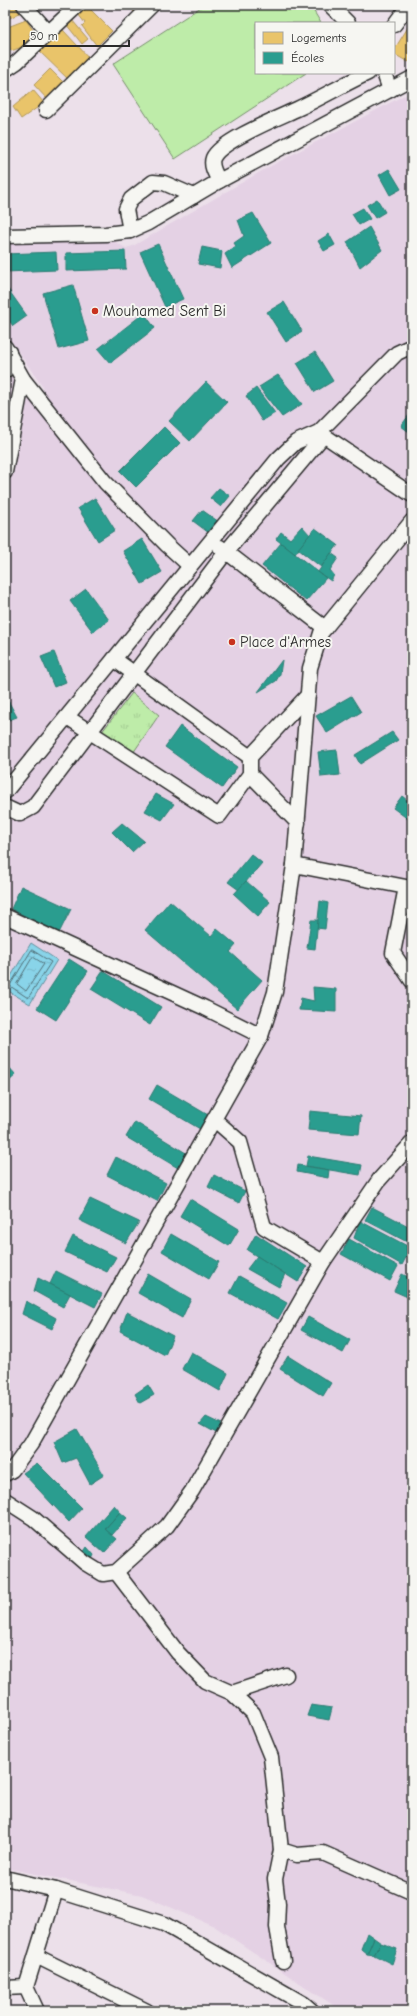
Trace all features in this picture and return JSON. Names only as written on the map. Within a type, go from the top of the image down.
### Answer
[{"type":"street","points":[[24,5],[49,33]]},
{"type":"street","points":[[5,70],[49,33],[78,5]]},
{"type":"street","points":[[46,110],[152,5]]},
{"type":"street","points":[[330,5],[347,22]]},
{"type":"street","points":[[395,24],[409,5]]},
{"type":"street","points":[[219,181],[213,168],[213,159],[218,151],[264,122],[297,109],[366,74]]},
{"type":"street","points":[[384,74],[390,90]]},
{"type":"street","points":[[5,236],[106,234],[130,231],[148,223],[219,181],[412,78]]},
{"type":"street","points":[[130,231],[126,209],[131,199],[154,182],[164,183],[194,196]]},
{"type":"street","points":[[5,807],[20,814],[33,807],[226,552],[322,433],[397,353],[412,346]]},
{"type":"street","points":[[5,371],[7,349]]},
{"type":"street","points":[[7,349],[23,379],[105,482],[167,546],[190,566]]},
{"type":"street","points":[[5,472],[23,379]]},
{"type":"street","points":[[322,433],[412,495]]},
{"type":"street","points":[[5,792],[278,459],[296,442],[322,433]]},
{"type":"street","points":[[5,1474],[12,1470],[31,1444],[261,1036],[276,992],[294,865],[310,668],[321,633],[412,520]]},
{"type":"street","points":[[212,541],[325,628]]},
{"type":"street","points":[[114,659],[250,757]]},
{"type":"street","points":[[67,716],[219,816],[250,774],[250,757],[308,695]]},
{"type":"street","points":[[250,774],[298,823]]},
{"type":"street","points":[[294,865],[406,887],[394,953],[412,981]]},
{"type":"street","points":[[5,916],[205,1008],[261,1036]]},
{"type":"street","points":[[215,1120],[240,1142],[264,1227],[323,1262]]},
{"type":"street","points":[[5,1500],[33,1518],[85,1563],[103,1574],[116,1572],[167,1526],[192,1491],[323,1262],[379,1180],[412,1143]]},
{"type":"street","points":[[116,1572],[178,1653],[205,1682],[232,1692],[253,1713],[272,1757],[281,1850],[275,1879],[278,1904],[277,1927],[283,1961]]},
{"type":"street","points":[[232,1692],[286,1674]]},
{"type":"street","points":[[281,1850],[297,1855],[323,1853],[412,1891]]},
{"type":"street","points":[[5,1878],[56,1890],[164,1924],[297,2000],[312,2011]]},
{"type":"street","points":[[37,2011],[26,1987],[56,1890]]},
{"type":"street","points":[[36,1956],[143,2010]]},
{"type":"street","points":[[5,1988],[26,1987]]},
{"type":"shaded area","points":[[412,94],[412,2011],[342,2011],[214,1926],[142,1895],[5,1868],[5,372],[13,377],[27,402],[44,389],[5,332],[5,243],[113,241],[126,248],[133,246],[267,168],[403,96]]},
{"type":"green space","points":[[204,5],[310,5],[320,22],[255,22],[255,74],[304,74],[175,159],[113,64]]},
{"type":"green space","points":[[132,693],[159,715],[133,753],[101,733]]},
{"type":"water","points":[[31,943],[57,960],[30,1004],[5,989],[5,986]]},
{"type":"building: Logements","points":[[5,5],[22,5],[25,10],[10,18],[7,15],[5,17]]},
{"type":"building: Logements","points":[[129,5],[147,5],[137,16]]},
{"type":"building: Logements","points":[[87,6],[112,31],[97,46],[82,26],[85,23],[78,14]]},
{"type":"building: Logements","points":[[26,20],[33,30],[29,34],[33,43],[11,51],[7,41],[5,41],[5,28]]},
{"type":"building: Logements","points":[[72,20],[88,39],[82,44],[66,24]]},
{"type":"building: Logements","points":[[412,21],[412,59],[408,62],[395,55],[395,48]]},
{"type":"building: Logements","points":[[63,30],[91,60],[69,80],[37,49],[52,35]]},
{"type":"building: Logements","points":[[50,69],[65,84],[48,100],[34,85]]},
{"type":"building: Logements","points":[[33,90],[44,103],[21,119],[13,107]]},
{"type":"building: Écoles","points":[[389,169],[401,189],[390,195],[379,175]]},
{"type":"building: Écoles","points":[[377,199],[385,212],[375,218],[367,205]]},
{"type":"building: Écoles","points":[[363,208],[370,219],[359,225],[352,214]]},
{"type":"building: Écoles","points":[[253,213],[271,243],[232,268],[225,254],[236,246],[234,243],[244,236],[238,220]]},
{"type":"building: Écoles","points":[[369,227],[382,250],[360,267],[347,242]]},
{"type":"building: Écoles","points":[[329,234],[335,245],[324,251],[318,241]]},
{"type":"building: Écoles","points":[[158,244],[183,299],[165,307],[140,252]]},
{"type":"building: Écoles","points":[[202,247],[222,251],[220,268],[198,264]]},
{"type":"building: Écoles","points":[[125,251],[126,269],[66,271],[66,253]]},
{"type":"building: Écoles","points":[[56,252],[57,270],[5,272],[5,254]]},
{"type":"building: Écoles","points":[[5,285],[27,316],[13,326],[5,315]]},
{"type":"building: Écoles","points":[[73,285],[89,341],[59,349],[43,293]]},
{"type":"building: Écoles","points":[[284,302],[302,331],[286,342],[267,312]]},
{"type":"building: Écoles","points":[[144,313],[155,328],[110,363],[98,349]]},
{"type":"building: Écoles","points":[[315,352],[333,381],[315,392],[297,363]]},
{"type":"building: Écoles","points":[[278,375],[302,404],[282,417],[259,387]]},
{"type":"building: Écoles","points":[[206,382],[227,402],[190,441],[169,421]]},
{"type":"building: Écoles","points":[[256,388],[275,413],[262,421],[246,396]]},
{"type":"building: Écoles","points":[[412,411],[412,434],[401,426]]},
{"type":"building: Écoles","points":[[164,427],[180,443],[136,487],[120,471]]},
{"type":"building: Écoles","points":[[219,488],[230,496],[221,507],[210,498]]},
{"type":"building: Écoles","points":[[95,498],[115,530],[98,541],[78,508]]},
{"type":"building: Écoles","points":[[202,510],[219,522],[209,533],[193,521]]},
{"type":"building: Écoles","points":[[302,526],[310,535],[295,554],[276,539],[281,532],[290,539]]},
{"type":"building: Écoles","points":[[315,528],[338,545],[321,567],[298,549]]},
{"type":"building: Écoles","points":[[142,539],[162,572],[142,584],[123,551]]},
{"type":"building: Écoles","points":[[281,543],[326,578],[306,601],[262,566]]},
{"type":"building: Écoles","points":[[331,553],[338,558],[330,570],[334,575],[331,581],[318,572]]},
{"type":"building: Écoles","points":[[86,589],[109,620],[93,632],[70,601]]},
{"type":"building: Écoles","points":[[54,652],[66,682],[54,687],[41,657]]},
{"type":"building: Écoles","points":[[282,660],[280,674],[276,681],[258,692]]},
{"type":"building: Écoles","points":[[411,664],[412,664],[412,730]]},
{"type":"building: Écoles","points":[[5,695],[17,717],[6,721],[5,719]]},
{"type":"building: Écoles","points":[[351,696],[361,712],[327,733],[316,716]]},
{"type":"building: Écoles","points":[[180,726],[237,767],[222,788],[165,747]]},
{"type":"building: Écoles","points":[[392,732],[398,740],[360,764],[355,755]]},
{"type":"building: Écoles","points":[[337,750],[340,775],[321,777],[318,752]]},
{"type":"building: Écoles","points":[[156,794],[174,804],[162,820],[145,811]]},
{"type":"building: Écoles","points":[[402,796],[412,804],[412,822],[393,808]]},
{"type":"building: Écoles","points":[[122,823],[144,841],[132,852],[112,832]]},
{"type":"building: Écoles","points":[[251,854],[262,863],[239,890],[228,882]]},
{"type":"building: Écoles","points":[[246,881],[270,902],[258,916],[234,894]]},
{"type":"building: Écoles","points":[[21,886],[71,909],[59,933],[11,909]]},
{"type":"building: Écoles","points":[[170,901],[211,936],[217,929],[236,945],[230,952],[262,980],[237,1009],[145,930]]},
{"type":"building: Écoles","points":[[320,901],[328,903],[325,929],[317,928]]},
{"type":"building: Écoles","points":[[311,920],[318,920],[315,949],[307,948]]},
{"type":"building: Écoles","points":[[69,959],[88,971],[56,1020],[37,1008]]},
{"type":"building: Écoles","points":[[103,971],[161,1007],[150,1025],[91,989]]},
{"type":"building: Écoles","points":[[313,987],[336,989],[336,1012],[299,1010],[301,998],[314,1001]]},
{"type":"building: Écoles","points":[[7,1065],[16,1075],[8,1082],[5,1078],[5,1067]]},
{"type":"building: Écoles","points":[[157,1085],[208,1115],[200,1129],[149,1099]]},
{"type":"building: Écoles","points":[[310,1111],[361,1116],[359,1134],[308,1130]]},
{"type":"building: Écoles","points":[[135,1122],[186,1153],[178,1168],[126,1137]]},
{"type":"building: Écoles","points":[[308,1156],[362,1165],[360,1175],[306,1166]]},
{"type":"building: Écoles","points":[[116,1157],[166,1183],[157,1201],[107,1175]]},
{"type":"building: Écoles","points":[[298,1165],[329,1170],[328,1178],[297,1172]]},
{"type":"building: Écoles","points":[[214,1175],[245,1191],[239,1203],[208,1187]]},
{"type":"building: Écoles","points":[[90,1199],[139,1222],[126,1243],[79,1220]]},
{"type":"building: Écoles","points":[[190,1199],[239,1229],[229,1246],[180,1216]]},
{"type":"building: Écoles","points":[[372,1207],[412,1228],[411,1244],[365,1220]]},
{"type":"building: Écoles","points":[[360,1221],[411,1248],[402,1265],[354,1238]]},
{"type":"building: Écoles","points":[[171,1234],[219,1262],[209,1279],[162,1251]]},
{"type":"building: Écoles","points":[[256,1234],[307,1267],[298,1282],[247,1250]]},
{"type":"building: Écoles","points":[[73,1236],[116,1257],[107,1272],[65,1252]]},
{"type":"building: Écoles","points":[[349,1239],[398,1266],[390,1281],[341,1254]]},
{"type":"building: Écoles","points":[[257,1256],[285,1274],[279,1287],[247,1269]]},
{"type":"building: Écoles","points":[[56,1271],[102,1294],[95,1307],[50,1284]]},
{"type":"building: Écoles","points":[[148,1274],[191,1299],[182,1318],[138,1293]]},
{"type":"building: Écoles","points":[[402,1274],[412,1279],[412,1299],[394,1291]]},
{"type":"building: Écoles","points":[[239,1276],[287,1303],[278,1319],[230,1293]]},
{"type":"building: Écoles","points":[[38,1278],[70,1294],[63,1307],[34,1291]]},
{"type":"building: Écoles","points":[[26,1301],[56,1318],[52,1329],[22,1314]]},
{"type":"building: Écoles","points":[[127,1312],[173,1336],[165,1355],[120,1331]]},
{"type":"building: Écoles","points":[[308,1317],[350,1340],[343,1353],[301,1330]]},
{"type":"building: Écoles","points":[[191,1352],[228,1373],[220,1391],[182,1369]]},
{"type":"building: Écoles","points":[[288,1356],[331,1383],[323,1396],[280,1369]]},
{"type":"building: Écoles","points":[[148,1385],[154,1395],[140,1403],[135,1394]]},
{"type":"building: Écoles","points":[[206,1417],[225,1426],[218,1434],[200,1424]]},
{"type":"building: Écoles","points":[[77,1429],[104,1475],[90,1484],[76,1458],[63,1463],[54,1442]]},
{"type":"building: Écoles","points":[[37,1463],[82,1508],[69,1522],[23,1473]]},
{"type":"building: Écoles","points":[[114,1505],[120,1512],[105,1529],[117,1539],[104,1553],[86,1537]]},
{"type":"building: Écoles","points":[[120,1512],[127,1518],[112,1535],[105,1529]]},
{"type":"building: Écoles","points":[[87,1547],[94,1555],[91,1561],[83,1553]]},
{"type":"building: Écoles","points":[[311,1705],[332,1708],[329,1720],[307,1716]]},
{"type":"building: Écoles","points":[[367,1933],[374,1938],[367,1954],[361,1949]]},
{"type":"building: Écoles","points":[[374,1938],[381,1943],[374,1955],[367,1954]]},
{"type":"building: Écoles","points":[[381,1943],[397,1949],[392,1964],[374,1955]]},
{"type":"place","name":"Mouhamed Sent Bi","points":[[95,311]]},
{"type":"place","name":"Place d'Armes","points":[[232,642]]}]
